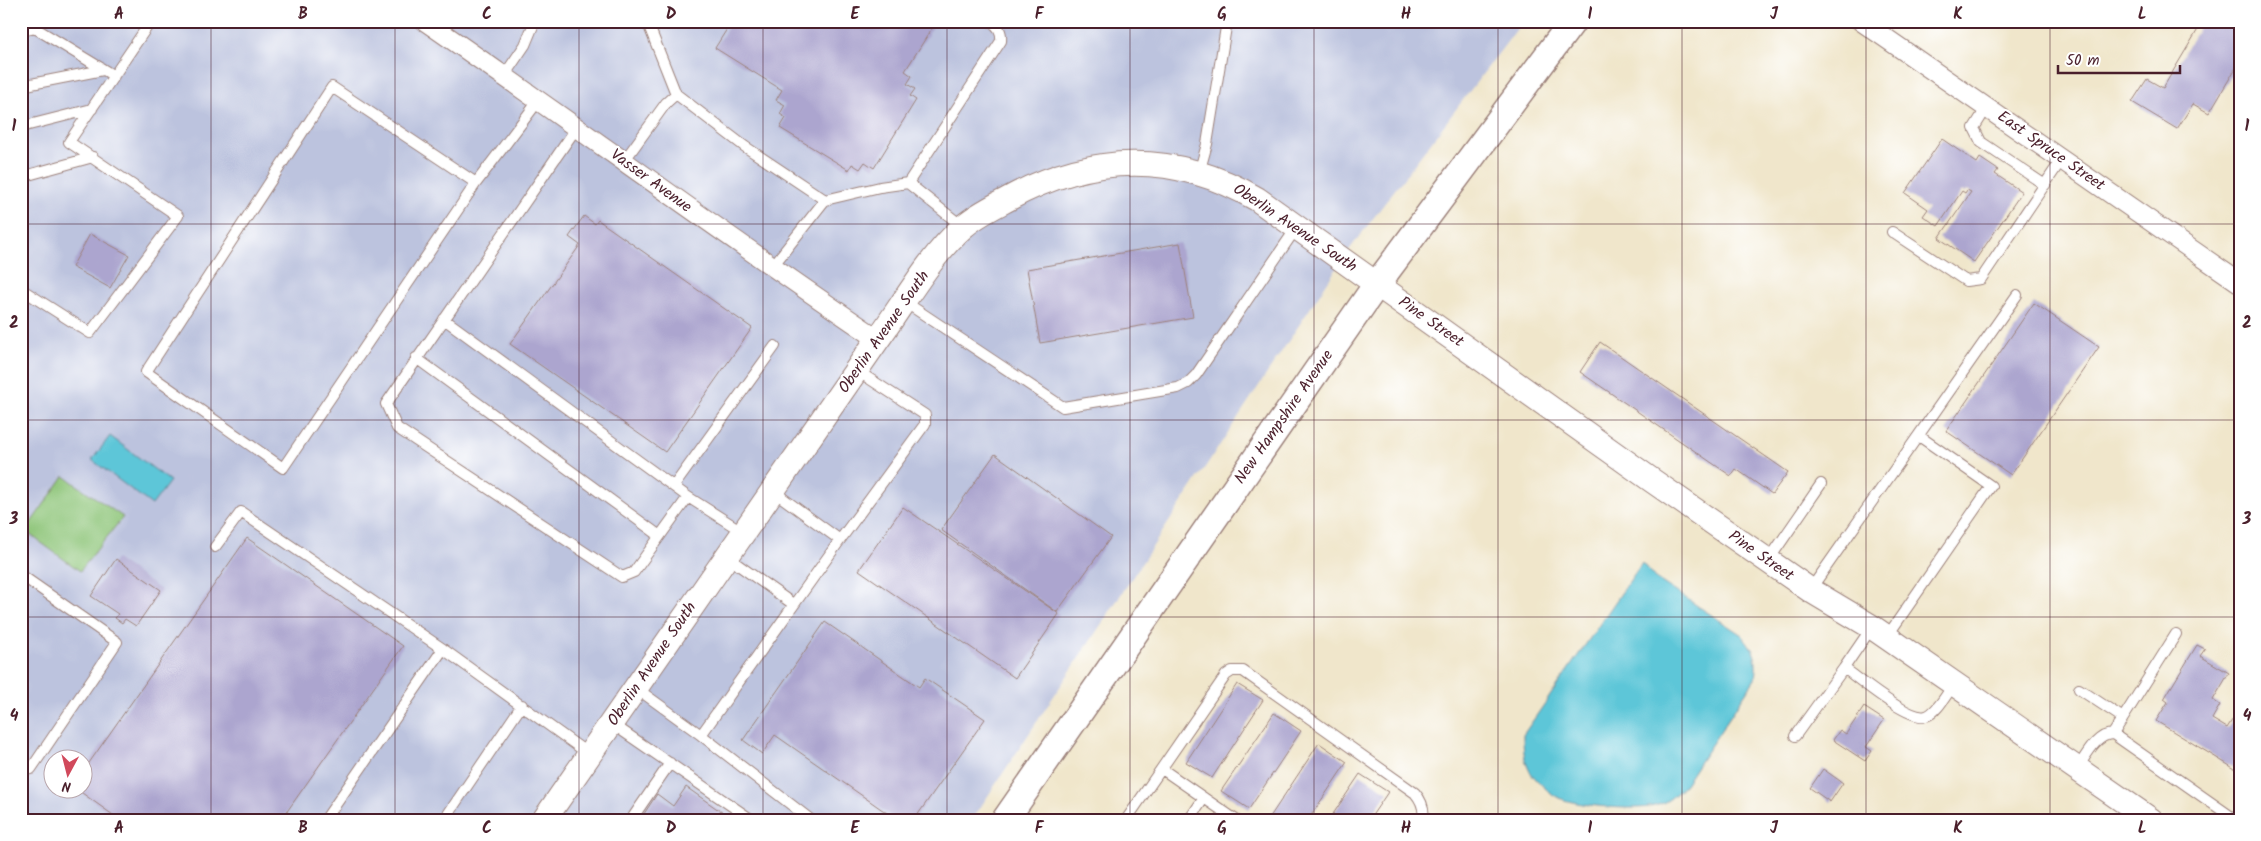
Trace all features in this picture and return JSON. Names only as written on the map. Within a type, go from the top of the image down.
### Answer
[{"type":"main road","name":"New Hampshire Avenue","points":[[1005,820],[1377,284],[1573,21]]},
{"type":"street","name":"Vasser Avenue","points":[[425,21],[772,267],[878,338]]},
{"type":"street","name":"East Spruce Street","points":[[1861,21],[1987,106],[2240,283]]},
{"type":"street","name":"Oberlin Avenue South","points":[[544,820],[725,556],[773,491],[904,302],[937,257],[963,227],[988,210],[1030,186],[1073,171],[1132,162],[1178,167],[1199,172],[1240,189],[1297,226],[1377,284]]},
{"type":"street","name":"Pine Street","points":[[1377,284],[1768,561],[1810,590],[1879,632],[2146,818]]},
{"type":"lane","points":[[21,289],[90,334],[178,216],[69,142],[150,21]]},
{"type":"lane","points":[[504,76],[525,45],[536,24],[535,21]]},
{"type":"lane","points":[[647,21],[676,94],[744,146],[825,200]]},
{"type":"lane","points":[[908,183],[1001,41],[1002,35],[998,26],[990,21]]},
{"type":"lane","points":[[1199,172],[1207,144],[1227,21]]},
{"type":"lane","points":[[21,31],[35,28],[114,76]]},
{"type":"lane","points":[[21,86],[103,70]]},
{"type":"lane","points":[[476,183],[332,87],[146,372],[283,468],[476,183],[539,100]]},
{"type":"lane","points":[[624,161],[666,103],[676,94]]},
{"type":"lane","points":[[1987,106],[1974,128],[1980,142],[2045,185]]},
{"type":"lane","points":[[21,127],[92,109]]},
{"type":"lane","points":[[577,127],[386,404],[397,428],[622,577],[634,572],[688,497]]},
{"type":"lane","points":[[21,177],[92,157]]},
{"type":"lane","points":[[1892,232],[1966,281],[1981,279],[2062,159]]},
{"type":"lane","points":[[772,267],[825,200],[880,187],[908,183],[963,227]]},
{"type":"lane","points":[[904,302],[1062,408],[1168,390],[1188,383],[1196,375],[1297,226]]},
{"type":"lane","points":[[1810,590],[2017,295]]},
{"type":"lane","points":[[444,318],[688,497],[743,532]]},
{"type":"lane","points":[[674,486],[775,346]]},
{"type":"lane","points":[[416,358],[660,536]]},
{"type":"lane","points":[[701,734],[793,604],[925,424],[925,414],[856,370]]},
{"type":"lane","points":[[1796,736],[1844,668],[1879,632],[1991,486],[1919,436]]},
{"type":"lane","points":[[1768,561],[1821,484]]},
{"type":"lane","points":[[773,491],[840,540]]},
{"type":"lane","points":[[215,547],[241,512],[443,649],[590,754]]},
{"type":"lane","points":[[725,556],[793,604]]},
{"type":"lane","points":[[21,575],[117,642],[31,769],[21,770]]},
{"type":"lane","points":[[2113,734],[2176,634]]},
{"type":"lane","points":[[325,820],[443,649]]},
{"type":"lane","points":[[1844,668],[1908,713],[1920,717],[1927,716],[1932,712],[1954,684]]},
{"type":"lane","points":[[1126,820],[1226,675],[1238,670],[1244,671],[1415,793],[1421,800],[1424,810],[1423,820]]},
{"type":"lane","points":[[635,687],[701,734],[810,820]]},
{"type":"lane","points":[[2078,690],[2123,718]]},
{"type":"lane","points":[[444,820],[522,705]]},
{"type":"lane","points":[[611,723],[752,820]]},
{"type":"lane","points":[[2077,769],[2100,737],[2106,734],[2113,734],[2236,820]]},
{"type":"lane","points":[[631,820],[670,763]]},
{"type":"lane","points":[[1162,769],[1236,820]]},
{"type":"lane","points":[[1189,820],[1204,798]]},
{"type":"shaded area","points":[[21,21],[1523,21],[1346,254],[972,820],[21,820]]},
{"type":"green space","points":[[64,476],[123,517],[80,571],[25,531]]},
{"type":"water","points":[[110,436],[170,481],[152,505],[92,460]]},
{"type":"water","points":[[1642,563],[1655,578],[1742,635],[1755,655],[1755,679],[1685,784],[1668,800],[1659,805],[1634,808],[1568,801],[1552,794],[1531,773],[1525,760],[1523,735]]},
{"type":"building","points":[[732,21],[927,21],[934,25],[905,71],[912,76],[907,84],[915,89],[910,96],[916,100],[874,168],[865,162],[860,169],[852,164],[849,170],[780,128],[786,118],[780,114],[785,105],[776,100],[782,90],[715,48]]},
{"type":"building","points":[[2203,21],[2240,21],[2240,61],[2209,113],[2193,104],[2177,129],[2132,102],[2147,79],[2163,88]]},
{"type":"building","points":[[1942,139],[1977,163],[1980,158],[1998,170],[1995,174],[2022,192],[1974,262],[1939,238],[1971,192],[1967,190],[1965,193],[1962,191],[1938,226],[1923,216],[1928,209],[1905,193]]},
{"type":"building","points":[[584,216],[595,224],[598,220],[752,328],[665,452],[510,344],[580,245],[569,237]]},
{"type":"building","points":[[90,234],[129,255],[110,288],[72,267]]},
{"type":"building","points":[[1180,243],[1193,317],[1040,343],[1027,269]]},
{"type":"building","points":[[2034,303],[2099,347],[2011,475],[1946,431]]},
{"type":"building","points":[[1600,342],[1788,472],[1772,494],[1736,469],[1731,476],[1580,372]]},
{"type":"building","points":[[995,454],[1111,537],[1057,612],[941,530]]},
{"type":"building","points":[[903,507],[1059,614],[1015,678],[859,570]]},
{"type":"building","points":[[247,538],[403,646],[281,820],[120,820],[89,798],[92,798],[92,759]]},
{"type":"building","points":[[116,559],[161,590],[136,626],[125,619],[122,623],[115,618],[118,614],[91,596]]},
{"type":"building","points":[[825,622],[919,687],[925,678],[985,719],[914,820],[897,820],[775,735],[762,754],[743,740]]},
{"type":"building","points":[[2197,645],[2205,649],[2200,656],[2229,673],[2213,700],[2220,705],[2212,719],[2227,728],[2240,708],[2240,772],[2156,721],[2168,702],[2164,699]]},
{"type":"building","points":[[1237,684],[1263,700],[1212,778],[1186,762]]},
{"type":"building","points":[[1864,707],[1884,720],[1866,747],[1872,751],[1865,761],[1833,740],[1840,730],[1846,734]]},
{"type":"building","points":[[1274,713],[1301,731],[1249,809],[1221,791]]},
{"type":"building","points":[[1319,743],[1347,762],[1308,820],[1268,820]]},
{"type":"building","points":[[1823,769],[1843,783],[1830,802],[1810,788]]},
{"type":"building","points":[[1360,774],[1388,792],[1369,820],[1329,820]]},
{"type":"building","points":[[686,787],[733,820],[640,820],[657,794],[673,806]]}]
